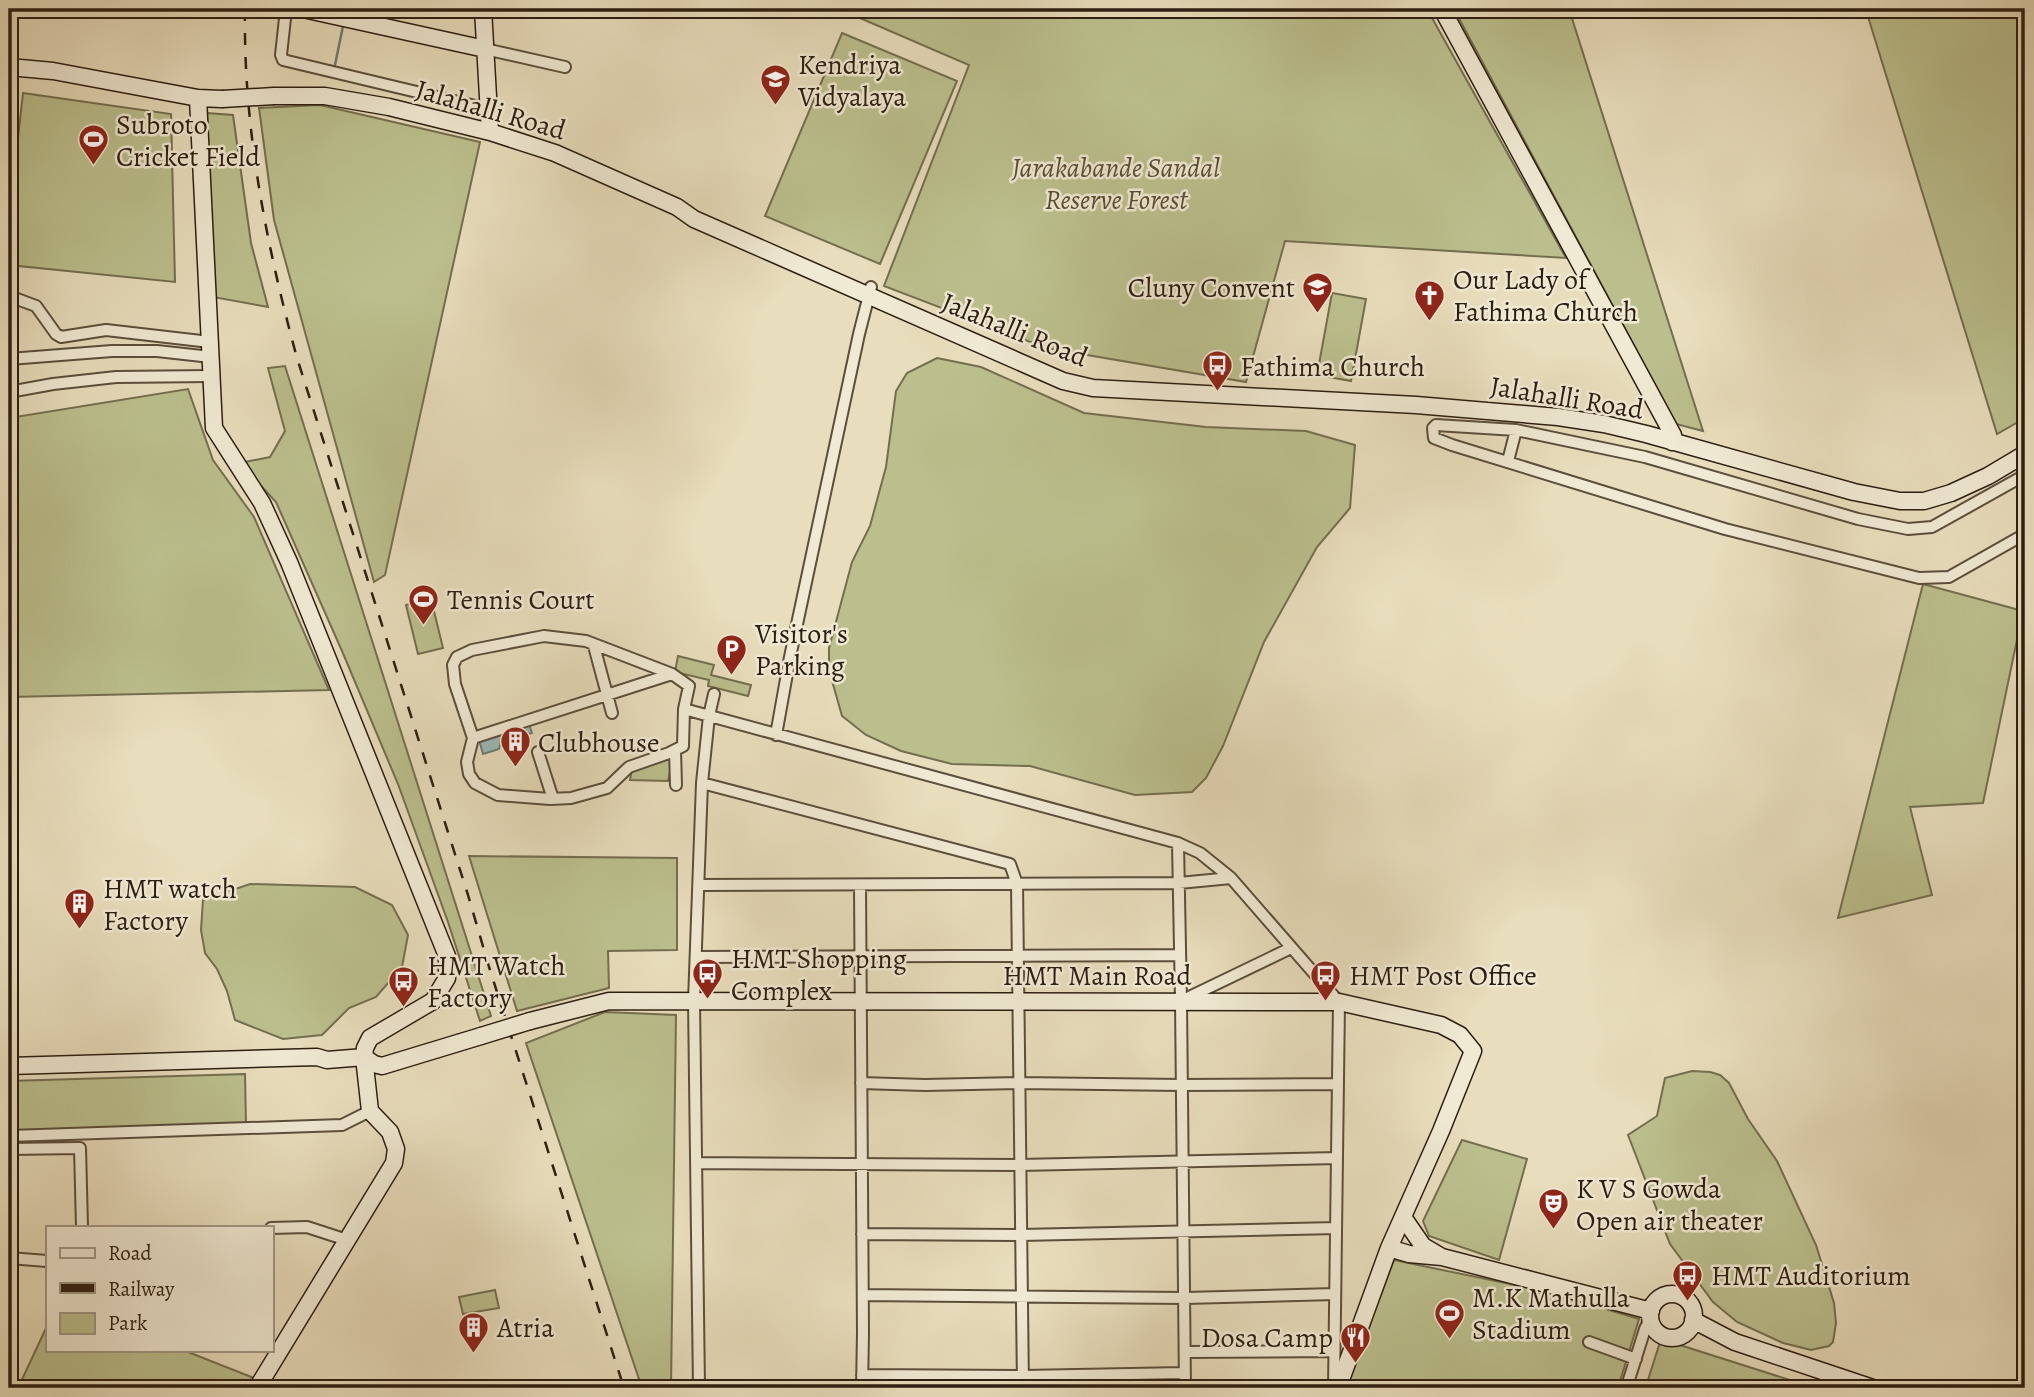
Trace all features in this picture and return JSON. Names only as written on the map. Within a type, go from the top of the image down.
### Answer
[{"type":"street","points":[[286,9],[281,55],[283,60],[488,109]]},
{"type":"street","points":[[303,9],[565,67]]},
{"type":"street","points":[[483,9],[490,132]]},
{"type":"street","points":[[1442,9],[1672,438]]},
{"type":"street","name":"Jalahalli Road","points":[[9,67],[53,71],[198,98],[325,96],[389,107],[490,132],[555,153],[677,207],[694,219],[870,292],[1063,381],[1093,388],[1155,386],[1509,412],[1604,424],[1672,438],[1857,489],[1901,497],[1922,496],[1945,488],[2025,444]]},
{"type":"street","points":[[198,98],[214,428],[262,503],[289,562],[447,956],[447,978],[433,1001],[370,1038],[365,1048],[370,1111],[390,1132],[396,1149],[394,1163],[257,1388]]},
{"type":"street","points":[[776,735],[790,657],[870,292]]},
{"type":"street","points":[[9,296],[36,306],[61,337],[106,330],[210,349]]},
{"type":"street","points":[[9,359],[112,351],[210,349]]},
{"type":"street","points":[[9,387],[116,377],[211,376]]},
{"type":"street","points":[[2025,475],[1932,527],[1908,529],[1858,519],[1645,457],[1516,430],[1436,425],[1433,428],[1434,438],[1725,529],[1919,578],[1949,577],[2025,534]]},
{"type":"street","points":[[1508,461],[1516,430]]},
{"type":"street","name":"Jalahalli Road","points":[[1672,438],[1854,492],[1900,501],[1924,501],[1951,493],[1988,476],[2025,454]]},
{"type":"street","points":[[544,636],[586,641],[594,646],[672,674],[689,686],[684,709],[683,746],[629,767],[607,788],[571,798],[498,795],[475,783],[469,774],[467,762],[473,738],[453,666],[457,657],[472,650],[544,636]]},
{"type":"street","points":[[594,646],[612,713]]},
{"type":"street","points":[[473,738],[672,674]]},
{"type":"street","points":[[699,1388],[694,1001],[702,783],[709,716],[714,695]]},
{"type":"street","points":[[684,709],[1178,843],[1200,853],[1231,878],[1339,1002],[1334,1351],[1336,1388]]},
{"type":"street","points":[[675,750],[676,785]]},
{"type":"street","points":[[538,752],[553,799]]},
{"type":"street","points":[[702,783],[1010,864],[1017,884],[1023,1388]]},
{"type":"street","points":[[1178,843],[1185,1388]]},
{"type":"street","points":[[699,885],[1179,883],[1231,878]]},
{"type":"street","points":[[860,885],[862,1388]]},
{"type":"street","points":[[1181,1001],[1291,948]]},
{"type":"street","points":[[696,957],[1180,955]]},
{"type":"street","name":"HMT Main Road","points":[[327,1060],[365,1057],[382,1066],[530,1021],[609,1001],[1339,1002],[1441,1025],[1460,1035],[1473,1051],[1390,1248],[1336,1388]]},
{"type":"street","points":[[9,1066],[317,1057],[327,1060]]},
{"type":"street","points":[[9,1076],[276,1068],[318,1065],[327,1060]]},
{"type":"street","points":[[861,1083],[1338,1084]]},
{"type":"street","points":[[9,1136],[342,1125],[370,1111]]},
{"type":"street","points":[[9,1149],[80,1148],[82,1226]]},
{"type":"street","points":[[696,1163],[1020,1165],[1337,1158]]},
{"type":"street","points":[[1403,1217],[1423,1246],[1442,1257]]},
{"type":"street","points":[[273,1228],[307,1227],[347,1240]]},
{"type":"street","points":[[862,1234],[1021,1236],[1336,1228]]},
{"type":"street","points":[[1390,1248],[1409,1254],[1442,1257],[1650,1315]]},
{"type":"street","points":[[9,1258],[46,1261]]},
{"type":"street","points":[[863,1295],[1185,1298],[1335,1294]]},
{"type":"street","points":[[1634,1388],[1628,1386],[1645,1329],[1650,1315],[1657,1301],[1663,1296],[1675,1295],[1688,1302],[1695,1315],[1686,1334],[1671,1339],[1657,1333],[1650,1315]]},
{"type":"street","points":[[1693,1320],[1735,1342],[1873,1388]]},
{"type":"street","points":[[1589,1342],[1636,1359]]},
{"type":"street","points":[[1186,1352],[1334,1351]]},
{"type":"street","points":[[862,1375],[1184,1373]]},
{"type":"green space","name":"Jarakabande Sandal Reserve Forest","points":[[839,9],[1427,9],[1566,258],[1285,241],[1246,382],[1046,348],[884,286],[969,65]]},
{"type":"green space","points":[[1454,9],[1569,9],[1703,431],[1676,424]]},
{"type":"green space","points":[[1870,9],[2025,9],[2025,418],[1997,434],[1869,20]]},
{"type":"green space","points":[[842,33],[957,81],[880,264],[765,216]]},
{"type":"green space","name":"Subroto Cricket Field","points":[[23,93],[171,114],[175,282],[9,265],[9,220]]},
{"type":"green space","points":[[320,105],[480,142],[385,575],[374,582],[274,220],[259,108]]},
{"type":"green space","points":[[207,113],[233,115],[251,243],[268,307],[213,297]]},
{"type":"green space","points":[[1332,293],[1366,299],[1351,381],[1317,375]]},
{"type":"green space","points":[[937,358],[981,367],[1084,413],[1206,427],[1306,431],[1355,445],[1350,508],[1317,547],[1264,642],[1223,746],[1206,778],[1192,792],[1135,795],[1030,766],[952,764],[901,751],[866,735],[842,716],[829,670],[829,648],[852,562],[870,526],[886,467],[896,391],[907,373]]},
{"type":"green space","points":[[285,366],[491,1016],[480,1021],[448,922],[398,784],[342,651],[276,502],[240,463],[270,457],[285,431],[268,368]]},
{"type":"green space","points":[[188,389],[213,460],[254,517],[329,690],[9,697],[9,418]]},
{"type":"green space","points":[[1923,584],[2023,611],[1983,803],[1910,807],[1932,895],[1838,918]]},
{"type":"green space","name":"Tennis Court","points":[[431,599],[443,648],[418,654],[406,605]]},
{"type":"green space","points":[[678,656],[714,665],[711,675],[751,685],[748,696],[708,686],[709,680],[675,672]]},
{"type":"green space","points":[[673,758],[668,781],[630,780],[632,769]]},
{"type":"green space","points":[[469,856],[677,858],[677,950],[608,951],[609,988],[517,1011]]},
{"type":"green space","points":[[250,884],[355,887],[392,905],[408,935],[402,967],[376,997],[349,1008],[322,1035],[283,1039],[235,1020],[227,991],[217,969],[205,953],[201,930],[203,900]]},
{"type":"green space","points":[[605,1012],[676,1015],[671,1388],[642,1388],[526,1043]]},
{"type":"green space","points":[[1692,1071],[1720,1075],[1729,1083],[1748,1119],[1777,1161],[1816,1245],[1834,1303],[1836,1323],[1833,1342],[1829,1346],[1811,1350],[1783,1343],[1737,1322],[1713,1302],[1670,1244],[1628,1135],[1657,1116],[1665,1078]]},
{"type":"green space","points":[[245,1074],[246,1125],[9,1131],[9,1081]]},
{"type":"green space","points":[[1462,1140],[1527,1159],[1499,1260],[1429,1236],[1423,1221]]},
{"type":"green space","name":"M.K Mathulla Stadium","points":[[1394,1260],[1549,1292],[1639,1319],[1618,1388],[1345,1388]]},
{"type":"green space","points":[[495,1290],[499,1308],[463,1314],[459,1297]]},
{"type":"green space","points":[[46,1328],[46,1352],[188,1352],[254,1378],[248,1388],[18,1388]]},
{"type":"green space","points":[[1661,1339],[1815,1388],[1665,1388],[1647,1383]]},
{"type":"water","points":[[529,724],[532,733],[501,741],[499,749],[483,754],[479,740]]},
{"type":"waterway","points":[[335,65],[343,26]]},
{"type":"railway","points":[[245,9],[245,53],[252,141],[266,229],[297,358],[624,1388]]},
{"type":"place","name":"Kendriya Vidyalaya","points":[[775,107]]},
{"type":"place","name":"Subroto Cricket Field","points":[[93,167]]},
{"type":"place","name":"Cluny Convent","points":[[1318,314]]},
{"type":"place","name":"Our Lady of Fathima Church","points":[[1430,322]]},
{"type":"place","name":"Fathima Church","points":[[1217,393]]},
{"type":"place","name":"Tennis Court","points":[[424,626]]},
{"type":"place","name":"Visitor's Parking","points":[[732,676]]},
{"type":"place","name":"Clubhouse","points":[[515,769]]},
{"type":"place","name":"HMT watch Factory","points":[[80,931]]},
{"type":"place","name":"HMT Shopping Complex","points":[[708,1001]]},
{"type":"place","name":"HMT Post Office","points":[[1326,1002]]},
{"type":"place","name":"HMT Watch Factory","points":[[404,1008]]},
{"type":"place","name":"K V S Gowda Open air theater","points":[[1553,1231]]},
{"type":"place","name":"HMT Auditorium","points":[[1688,1302]]},
{"type":"place","name":"M.K Mathulla Stadium","points":[[1449,1340]]},
{"type":"place","name":"Atria","points":[[474,1354]]},
{"type":"place","name":"Dosa Camp","points":[[1356,1364]]}]
